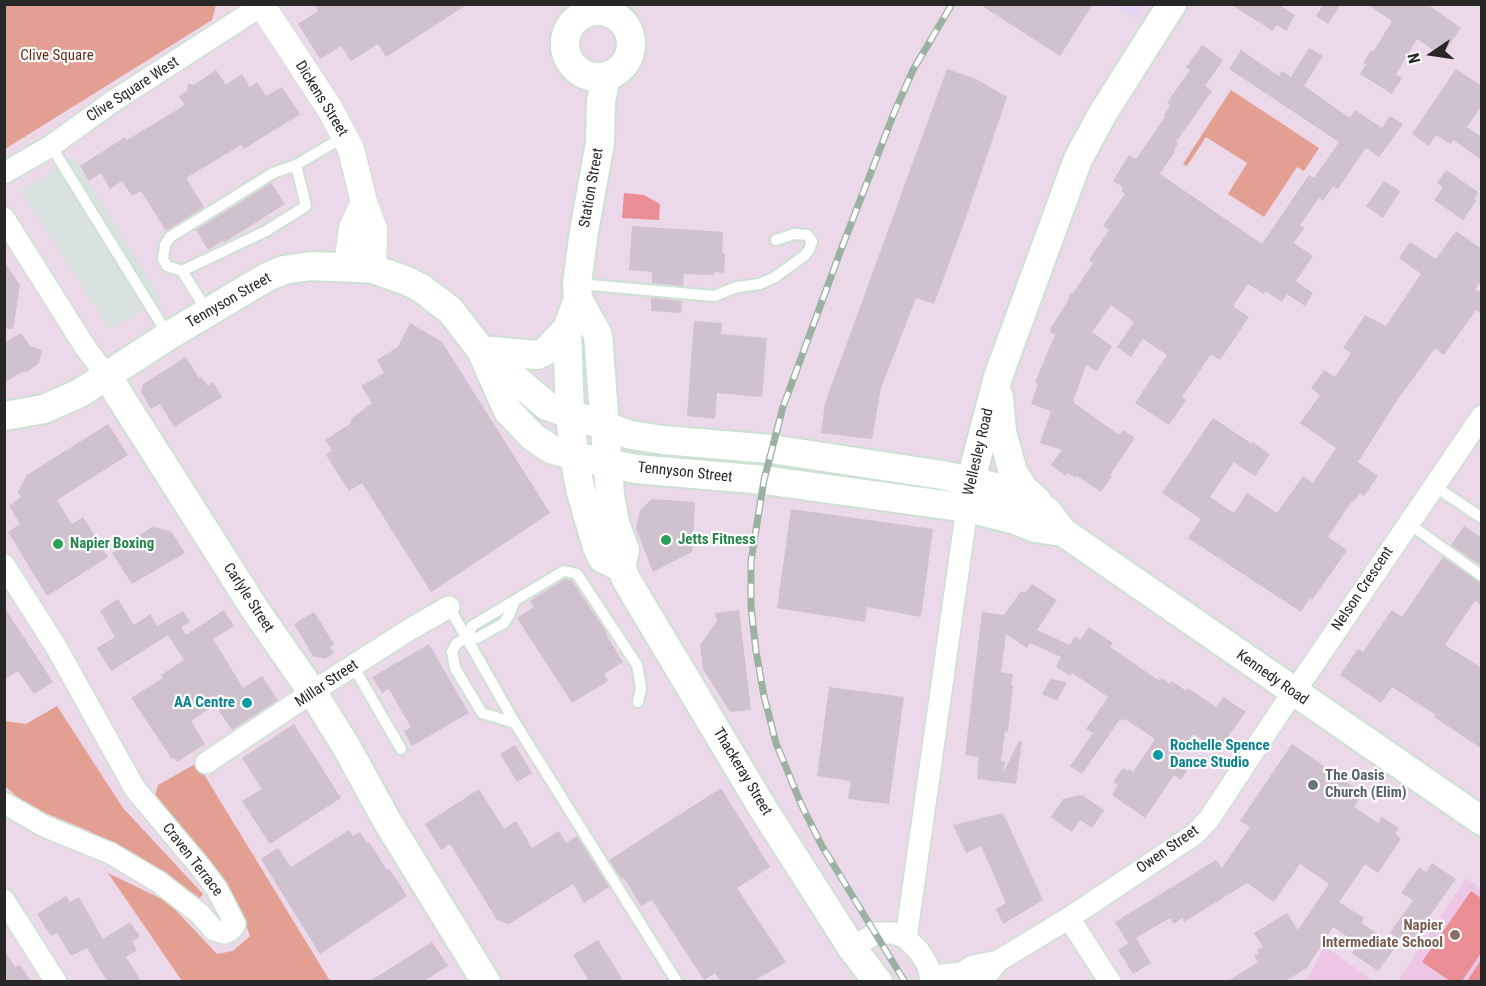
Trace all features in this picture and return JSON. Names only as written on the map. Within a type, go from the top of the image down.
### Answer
[{"type":"main road","name":"Wellesley Road","points":[[969,494],[998,377],[1087,141],[1173,4]]},
{"type":"main road","points":[[582,9],[611,12],[623,21],[630,33],[632,47],[628,60],[618,71],[606,77],[592,77],[580,72],[570,62],[565,49],[566,35],[582,9]]},
{"type":"main road","name":"Station Street","points":[[570,414],[567,329],[578,292],[584,231],[600,143],[601,101],[606,77]]},
{"type":"main road","name":"Tennyson Street","points":[[4,416],[27,413],[63,402],[207,312],[284,270],[310,266],[360,268],[407,281],[450,310],[481,350],[547,406],[631,435],[771,449],[877,465],[969,494]]},
{"type":"main road","points":[[578,292],[597,335],[604,426]]},
{"type":"main road","points":[[481,350],[537,355],[546,351],[567,329]]},
{"type":"main road","name":"Tennyson Street","points":[[481,350],[508,411],[517,422],[533,437],[550,448],[574,456],[657,472],[764,480],[873,494],[969,494]]},
{"type":"main road","name":"Carlyle Street","points":[[107,376],[256,611],[313,693],[347,748],[387,821],[486,981]]},
{"type":"main road","points":[[998,377],[1002,432],[1013,472],[1023,488],[1055,521]]},
{"type":"main road","name":"Thackeray Street","points":[[570,414],[574,456],[588,522],[603,558],[621,567]]},
{"type":"main road","name":"Thackeray Street","points":[[604,426],[615,523],[625,550],[621,567],[627,581],[762,807],[872,978]]},
{"type":"main road","points":[[873,494],[877,465]]},
{"type":"main road","name":"Kennedy Road","points":[[969,494],[1000,488],[1055,521],[1294,693],[1482,821]]},
{"type":"street","name":"Dickens Street","points":[[261,5],[330,109],[345,136],[374,229],[360,268]]},
{"type":"street","name":"Clive Square West","points":[[4,173],[51,146],[112,102],[261,5]]},
{"type":"street","name":"Carlyle Street","points":[[4,218],[107,376]]},
{"type":"street","name":"Nelson Crescent","points":[[1294,693],[1482,416]]},
{"type":"street","name":"Wellesley Road","points":[[906,938],[969,494]]},
{"type":"street","name":"Craven Terrace","points":[[4,565],[55,645],[135,789],[212,882],[235,924],[231,930],[224,933],[214,930],[200,914],[159,882],[110,853],[44,826],[4,803]]},
{"type":"street","name":"Millar Street","points":[[206,763],[412,628],[449,607]]},
{"type":"street","name":"Owen Street","points":[[981,981],[998,961],[1069,918],[1195,834],[1209,819],[1294,693]]},
{"type":"street","points":[[4,900],[56,981]]},
{"type":"street","points":[[1069,918],[1110,981]]},
{"type":"street","points":[[852,948],[876,933],[893,933],[906,938],[919,951],[932,979]]},
{"type":"street","name":"Owen Street","points":[[932,979],[961,973],[973,966],[998,961]]},
{"type":"lane","points":[[207,312],[182,271],[167,266],[163,259],[165,245],[170,237],[273,173],[296,165],[345,136]]},
{"type":"lane","points":[[51,146],[168,336]]},
{"type":"lane","points":[[182,271],[266,231],[306,206],[296,165]]},
{"type":"lane","points":[[578,292],[714,296],[736,287],[760,284],[775,277],[804,256],[812,241],[807,235],[794,234],[776,240]]},
{"type":"lane","points":[[1434,486],[1482,518]]},
{"type":"lane","points":[[1408,523],[1482,576]]},
{"type":"lane","points":[[515,723],[482,713],[455,668],[452,652],[456,644],[467,637],[472,626],[558,574],[571,571],[578,574],[637,665],[641,688],[638,702]]},
{"type":"lane","points":[[449,607],[515,723],[677,981]]},
{"type":"lane","points":[[353,666],[401,749]]},
{"type":"shaded area","points":[[1114,5],[1144,5],[1136,18]]},
{"type":"shaded area","points":[[74,158],[162,299],[110,330],[20,191]]},
{"type":"shaded area","points":[[624,193],[644,195],[660,204],[659,220],[622,218]]},
{"type":"shaded area","name":"Napier Intermediate School","points":[[1466,878],[1481,889],[1481,981],[1397,982]]},
{"type":"shaded area","points":[[1471,891],[1481,898],[1481,953],[1462,981],[1450,981],[1422,962]]},
{"type":"shaded area","name":"Napier Intermediate School","points":[[1324,946],[1374,981],[1301,981],[1309,976]]},
{"type":"shaded area","points":[[1481,960],[1481,981],[1467,981]]},
{"type":"green space","name":"Clive Square","points":[[4,5],[216,5],[212,20],[5,149]]},
{"type":"green space","points":[[1231,90],[1319,148],[1304,171],[1297,167],[1264,217],[1228,194],[1247,163],[1206,137],[1187,166],[1183,164]]},
{"type":"green space","points":[[57,706],[123,808],[203,894],[200,898],[89,831],[26,805],[5,786],[4,721],[26,724]]},
{"type":"green space","points":[[197,763],[330,981],[182,981],[108,873],[168,902],[217,954],[233,951],[250,936],[241,912],[154,799],[158,785]]},
{"type":"building","points":[[314,4],[468,4],[386,57],[378,44],[351,61],[341,46],[320,59],[298,24],[318,11]]},
{"type":"building","points":[[979,4],[1093,4],[1060,56]]},
{"type":"building","points":[[1230,4],[1278,4],[1295,15],[1286,31],[1277,25],[1273,31]]},
{"type":"building","points":[[1324,4],[1341,4],[1328,24],[1316,16]]},
{"type":"building","points":[[1367,4],[1427,4],[1461,28],[1442,56],[1417,39],[1396,74],[1402,78],[1392,94],[1360,74],[1366,64],[1363,63],[1371,50],[1373,52],[1392,21]]},
{"type":"building","points":[[1202,45],[1223,60],[1205,86],[1212,91],[1176,142],[1178,143],[1175,151],[1160,174],[1262,244],[1309,175],[1314,178],[1339,142],[1229,69],[1241,50],[1279,76],[1282,71],[1291,77],[1309,48],[1323,56],[1304,86],[1350,118],[1355,110],[1382,128],[1390,116],[1403,124],[1379,157],[1366,148],[1338,189],[1333,186],[1323,201],[1319,198],[1300,225],[1304,228],[1294,243],[1313,256],[1296,281],[1313,293],[1305,306],[1287,294],[1282,302],[1266,291],[1264,294],[1248,284],[1233,306],[1249,317],[1220,360],[1211,354],[1182,397],[1186,400],[1169,425],[1135,403],[1167,355],[1143,339],[1131,357],[1117,347],[1134,322],[1111,305],[1092,332],[1112,346],[1097,371],[1086,365],[1073,402],[1119,435],[1123,430],[1135,438],[1101,492],[1077,476],[1076,478],[1068,473],[1066,476],[1051,465],[1062,450],[1040,443],[1051,411],[1031,404],[1038,384],[1035,382],[1055,335],[1050,332],[1052,330],[1050,329],[1069,299],[1069,294],[1073,293],[1093,263],[1089,260],[1109,230],[1103,226],[1125,194],[1121,191],[1123,187],[1113,181],[1129,155],[1136,159],[1165,117],[1170,105],[1167,103],[1190,70],[1186,67]]},
{"type":"building","points":[[947,69],[976,79],[1007,97],[964,223],[934,304],[916,298],[881,388],[872,439],[821,433],[825,403]]},
{"type":"building","points":[[1456,69],[1482,86],[1482,105],[1467,127],[1482,137],[1482,160],[1453,140],[1451,144],[1436,135],[1429,146],[1412,134]]},
{"type":"building","points":[[216,70],[226,85],[242,74],[250,87],[257,82],[266,96],[282,87],[300,114],[244,149],[241,145],[186,178],[204,207],[166,231],[141,191],[132,196],[122,181],[110,189],[101,173],[89,181],[80,166],[125,137],[127,140],[185,105],[179,96],[187,91],[188,84],[194,85]]},
{"type":"building","points":[[1446,170],[1478,192],[1474,199],[1476,201],[1463,220],[1434,200],[1443,187],[1437,183]]},
{"type":"building","points":[[1384,181],[1400,191],[1383,218],[1366,206]]},
{"type":"building","points":[[271,183],[285,204],[225,242],[222,241],[208,250],[196,230]]},
{"type":"building","points":[[632,226],[723,232],[724,273],[684,274],[683,286],[652,283],[652,272],[629,270]]},
{"type":"building","points":[[1456,231],[1482,249],[1482,280],[1475,289],[1482,293],[1482,314],[1476,310],[1444,355],[1435,348],[1398,399],[1358,462],[1378,476],[1364,496],[1360,493],[1354,502],[1352,501],[1328,537],[1347,550],[1301,612],[1188,538],[1201,519],[1162,493],[1213,418],[1270,454],[1255,476],[1234,462],[1210,497],[1234,513],[1247,493],[1277,513],[1303,476],[1313,483],[1336,448],[1300,423],[1320,395],[1311,388],[1324,370],[1335,377],[1351,353],[1343,348],[1365,315],[1386,326],[1421,274],[1399,258],[1410,242],[1436,259]]},
{"type":"building","points":[[4,261],[20,285],[13,329],[4,328]]},
{"type":"building","points":[[651,298],[682,301],[681,313],[651,311]]},
{"type":"building","points":[[694,321],[722,323],[721,334],[767,338],[762,397],[717,393],[715,419],[687,416]]},
{"type":"building","points":[[410,323],[442,342],[550,513],[431,592],[362,483],[349,491],[326,455],[332,450],[325,440],[350,424],[352,418],[372,403],[361,386],[384,373],[377,360],[398,347]]},
{"type":"building","points":[[21,333],[30,346],[42,350],[39,363],[27,372],[22,372],[4,383],[4,343]]},
{"type":"building","points":[[186,357],[199,378],[201,377],[208,386],[213,382],[222,397],[174,427],[160,404],[151,409],[141,392],[143,384]]},
{"type":"building","points":[[108,424],[128,455],[57,500],[72,524],[83,517],[108,557],[47,596],[8,532],[20,524],[9,506],[21,497],[18,492],[27,475]]},
{"type":"building","name":"Jetts Fitness","points":[[652,499],[695,502],[692,552],[653,572],[636,529],[640,510]]},
{"type":"building","points":[[791,509],[933,529],[921,617],[867,607],[865,622],[777,608]]},
{"type":"building","points":[[1464,526],[1482,538],[1482,566],[1451,545]]},
{"type":"building","points":[[152,527],[171,531],[185,553],[132,584],[112,553]]},
{"type":"building","points":[[1443,557],[1482,583],[1482,606],[1475,601],[1445,645],[1482,668],[1482,749],[1434,717],[1436,715],[1392,687],[1381,703],[1340,675],[1358,649],[1363,652],[1392,610],[1402,617]]},
{"type":"building","points":[[565,579],[572,581],[607,633],[623,662],[604,674],[608,681],[572,703],[517,618],[534,607],[530,601]]},
{"type":"building","points":[[1032,584],[1057,600],[1037,630],[1070,645],[1075,636],[1080,640],[1089,627],[1113,643],[1110,647],[1158,680],[1163,679],[1170,684],[1172,681],[1186,691],[1188,688],[1216,707],[1223,697],[1246,712],[1218,750],[1193,734],[1176,759],[1189,768],[1181,780],[1174,775],[1145,818],[1112,795],[1118,785],[1113,782],[1123,768],[1133,772],[1155,739],[1125,719],[1123,721],[1120,719],[1082,774],[1070,766],[1093,733],[1086,729],[1108,697],[1072,673],[1070,676],[1056,667],[1061,657],[1030,643],[1027,648],[1006,634],[1001,672],[1013,674],[1011,685],[1013,685],[1008,732],[1005,731],[1001,761],[1005,761],[1003,773],[1019,741],[1022,741],[1016,784],[977,779],[979,757],[965,755],[982,612],[1004,615],[1021,591],[1025,593]]},
{"type":"building","points":[[118,599],[134,625],[150,614],[157,626],[183,611],[190,622],[181,627],[186,635],[224,610],[234,626],[213,639],[243,688],[262,676],[278,700],[232,730],[215,705],[191,721],[205,744],[177,762],[174,758],[172,759],[131,698],[163,678],[161,675],[184,660],[168,635],[111,671],[97,648],[115,637],[100,611]]},
{"type":"building","points":[[4,607],[53,682],[34,694],[18,671],[4,680]]},
{"type":"building","points":[[739,610],[751,710],[730,712],[703,669],[700,645],[717,621],[715,613]]},
{"type":"building","points":[[314,612],[334,644],[330,647],[334,653],[325,659],[313,656],[294,624]]},
{"type":"building","points":[[429,644],[469,713],[412,746],[404,731],[411,727],[389,689],[382,693],[372,677]]},
{"type":"building","points":[[1050,679],[1067,682],[1057,701],[1042,694]]},
{"type":"building","points":[[829,687],[904,697],[889,804],[848,799],[851,781],[817,776]]},
{"type":"building","points":[[294,724],[341,798],[270,844],[242,801],[262,789],[242,758]]},
{"type":"building","points":[[1292,744],[1363,793],[1354,807],[1378,823],[1382,817],[1399,828],[1395,834],[1401,839],[1378,873],[1365,864],[1339,902],[1364,918],[1361,923],[1396,946],[1378,971],[1352,953],[1358,944],[1333,927],[1307,968],[1285,981],[1228,981],[1258,962],[1254,956],[1259,953],[1257,950],[1263,947],[1254,933],[1287,913],[1298,930],[1329,884],[1300,864],[1274,902],[1247,883],[1184,922],[1182,918],[1174,924],[1170,918],[1136,938],[1151,963],[1133,974],[1118,950],[1134,940],[1128,943],[1115,922],[1216,860],[1222,868],[1250,827],[1240,821]]},
{"type":"building","points":[[515,745],[532,773],[517,782],[500,754]]},
{"type":"building","points":[[721,788],[770,867],[737,888],[786,962],[754,981],[720,981],[715,973],[704,980],[652,900],[641,906],[624,878],[622,879],[609,860]]},
{"type":"building","points":[[479,789],[504,829],[516,821],[532,848],[559,831],[566,843],[577,836],[609,887],[584,903],[573,884],[509,924],[497,920],[450,844],[441,850],[425,824]]},
{"type":"building","points":[[1082,795],[1104,810],[1092,828],[1080,820],[1072,832],[1051,817],[1063,799]]},
{"type":"building","points":[[1003,813],[1043,900],[1003,924],[996,909],[1006,903],[981,846],[966,853],[953,825]]},
{"type":"building","points":[[349,830],[353,836],[360,832],[367,843],[369,842],[407,896],[320,954],[261,859],[278,848],[291,867]]},
{"type":"building","points":[[1432,863],[1456,879],[1409,945],[1390,933],[1413,900],[1401,893],[1419,867],[1426,872]]},
{"type":"building","points":[[66,896],[70,902],[79,897],[103,939],[130,922],[140,936],[132,942],[137,950],[126,957],[141,981],[107,981],[87,948],[71,956],[57,933],[51,936],[37,914]]},
{"type":"building","points":[[598,940],[623,981],[589,981],[573,955]]},
{"type":"building","points":[[432,942],[448,966],[424,981],[370,981]]},
{"type":"building","points":[[4,950],[15,967],[20,965],[31,981],[4,981]]},
{"type":"railway","points":[[905,982],[822,846],[801,804],[776,743],[756,651],[751,607],[751,561],[764,480],[783,407],[894,113],[913,70],[952,4]]},
{"type":"place","name":"Jetts Fitness","points":[[666,540]]},
{"type":"place","name":"Napier Boxing","points":[[58,544]]},
{"type":"place","name":"AA Centre","points":[[247,703]]},
{"type":"place","name":"Rochelle Spence Dance Studio","points":[[1158,755]]},
{"type":"place","name":"The Oasis Church (Elim)","points":[[1313,785]]},
{"type":"place","name":"Napier Intermediate School","points":[[1455,935]]}]
